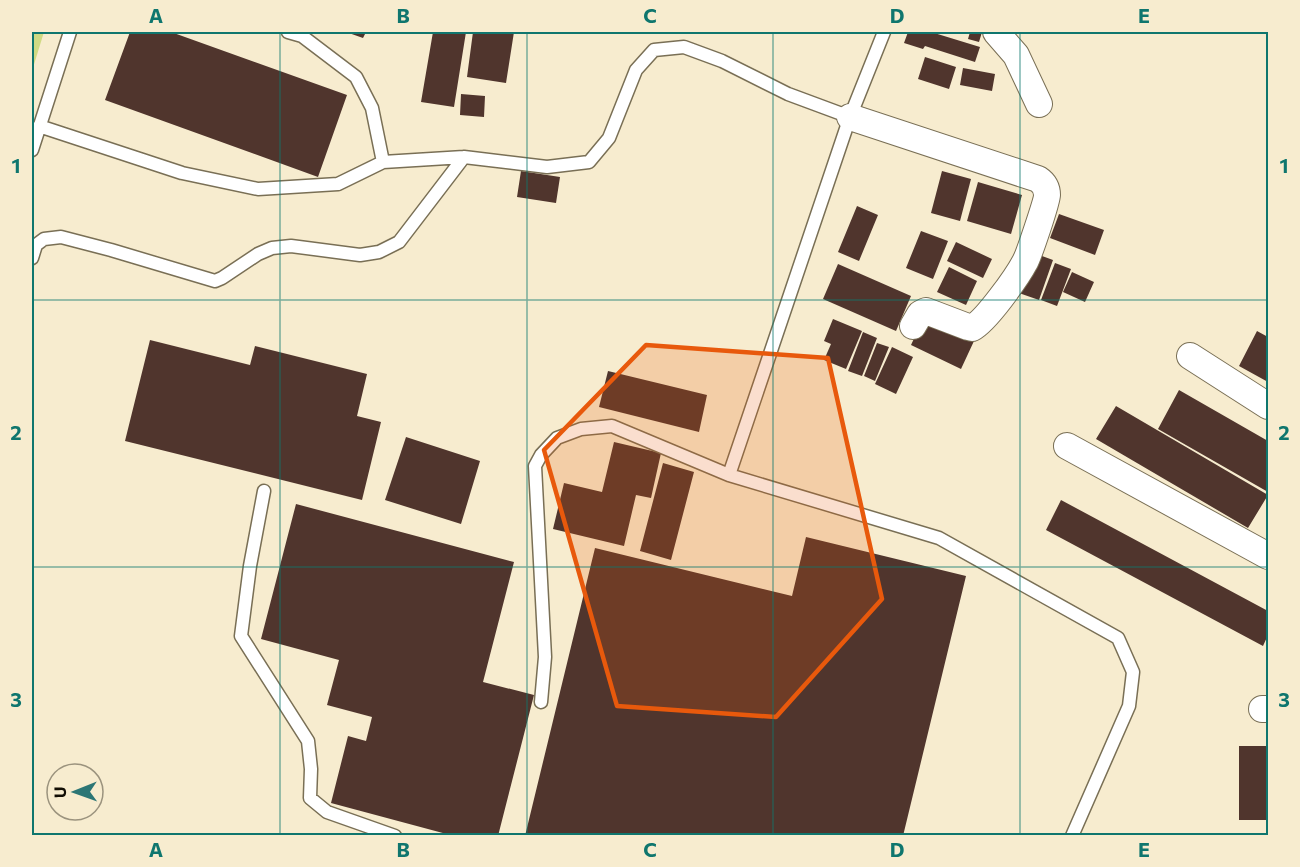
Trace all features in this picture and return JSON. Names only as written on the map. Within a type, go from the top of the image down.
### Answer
[{"type":"street","points":[[996,32],[1016,56],[1039,104]]},
{"type":"street","points":[[850,117],[960,152],[1038,179],[1045,184],[1047,196],[1025,261],[998,302],[979,323],[972,328],[926,311],[920,314],[913,326]]},
{"type":"street","points":[[1190,356],[1269,406]]},
{"type":"street","points":[[1067,446],[1269,556]]},
{"type":"lane","points":[[32,150],[70,32]]},
{"type":"lane","points":[[288,32],[302,36],[356,77],[372,108],[383,162]]},
{"type":"lane","points":[[729,475],[850,117],[884,32]]},
{"type":"lane","points":[[39,126],[182,173],[258,189],[338,184],[383,162],[464,157],[548,167],[589,162],[609,138],[636,70],[654,50],[676,47],[684,47],[722,61],[788,94],[850,117]]},
{"type":"lane","points":[[32,258],[36,245],[44,239],[61,237],[215,281],[258,254],[272,248],[291,246],[360,255],[379,252],[399,242],[464,157]]},
{"type":"lane","points":[[541,702],[545,657],[535,466],[541,455],[557,438],[581,429],[612,426],[729,475],[939,538],[1118,638],[1133,672],[1129,706],[1072,836]]},
{"type":"lane","points":[[264,491],[249,566],[241,636],[308,741],[311,769],[310,798],[327,812],[395,836]]},
{"type":"highlighted area","points":[[646,345],[828,358],[882,599],[776,717],[617,706],[544,450]]},
{"type":"green space","points":[[32,32],[44,32],[32,71]]},
{"type":"building","points":[[130,32],[171,32],[347,95],[318,177],[105,100]]},
{"type":"building","points":[[346,32],[366,32],[363,38]]},
{"type":"building","points":[[433,32],[466,32],[454,107],[421,102]]},
{"type":"building","points":[[473,32],[514,32],[506,83],[467,77]]},
{"type":"building","points":[[908,32],[931,32],[980,47],[975,62],[925,46],[923,49],[904,43]]},
{"type":"building","points":[[970,32],[982,32],[979,42],[968,39]]},
{"type":"building","points":[[925,57],[956,67],[949,89],[918,79]]},
{"type":"building","points":[[963,68],[995,74],[992,91],[960,85]]},
{"type":"building","points":[[461,94],[485,96],[484,117],[460,115]]},
{"type":"building","points":[[521,171],[560,177],[556,203],[517,197]]},
{"type":"building","points":[[942,171],[971,179],[960,221],[931,213]]},
{"type":"building","points":[[978,182],[1022,195],[1011,234],[967,221]]},
{"type":"building","points":[[857,206],[878,215],[859,261],[838,252]]},
{"type":"building","points":[[1059,214],[1104,230],[1095,255],[1050,238]]},
{"type":"building","points":[[921,231],[948,241],[933,279],[906,268]]},
{"type":"building","points":[[956,242],[992,259],[983,278],[947,261]]},
{"type":"building","points":[[1031,252],[1053,260],[1039,300],[1016,292]]},
{"type":"building","points":[[1055,263],[1071,269],[1057,306],[1041,300]]},
{"type":"building","points":[[838,264],[911,296],[896,331],[823,299]]},
{"type":"building","points":[[949,267],[977,281],[966,305],[937,292]]},
{"type":"building","points":[[1072,272],[1094,282],[1085,302],[1063,292]]},
{"type":"building","points":[[924,317],[974,341],[961,369],[911,345]]},
{"type":"building","points":[[833,319],[862,331],[846,369],[824,360],[831,344],[824,341]]},
{"type":"building","points":[[1257,331],[1268,337],[1268,382],[1239,366]]},
{"type":"building","points":[[863,332],[877,338],[862,376],[848,371]]},
{"type":"building","points":[[150,340],[250,365],[255,346],[367,374],[357,416],[381,422],[362,500],[125,441]]},
{"type":"building","points":[[877,343],[889,347],[875,381],[864,376]]},
{"type":"building","points":[[892,347],[913,357],[896,394],[875,384]]},
{"type":"building","points":[[608,371],[707,395],[699,432],[599,407]]},
{"type":"building","points":[[1179,390],[1268,441],[1268,492],[1158,429]]},
{"type":"building","points":[[1116,406],[1268,495],[1248,528],[1096,439]]},
{"type":"building","points":[[406,437],[480,461],[461,524],[385,500]]},
{"type":"building","points":[[614,442],[661,453],[651,498],[636,495],[624,546],[553,529],[564,483],[602,492]]},
{"type":"building","points":[[663,463],[694,472],[671,560],[640,551]]},
{"type":"building","points":[[1061,500],[1268,611],[1268,635],[1263,646],[1046,530]]},
{"type":"building","points":[[296,504],[514,562],[483,682],[534,695],[498,836],[454,836],[331,803],[348,736],[366,741],[372,717],[327,705],[339,660],[261,639]]},
{"type":"building","points":[[806,537],[966,576],[903,836],[525,836],[595,548],[792,596]]},
{"type":"building","points":[[1239,746],[1268,746],[1268,820],[1239,820]]}]
